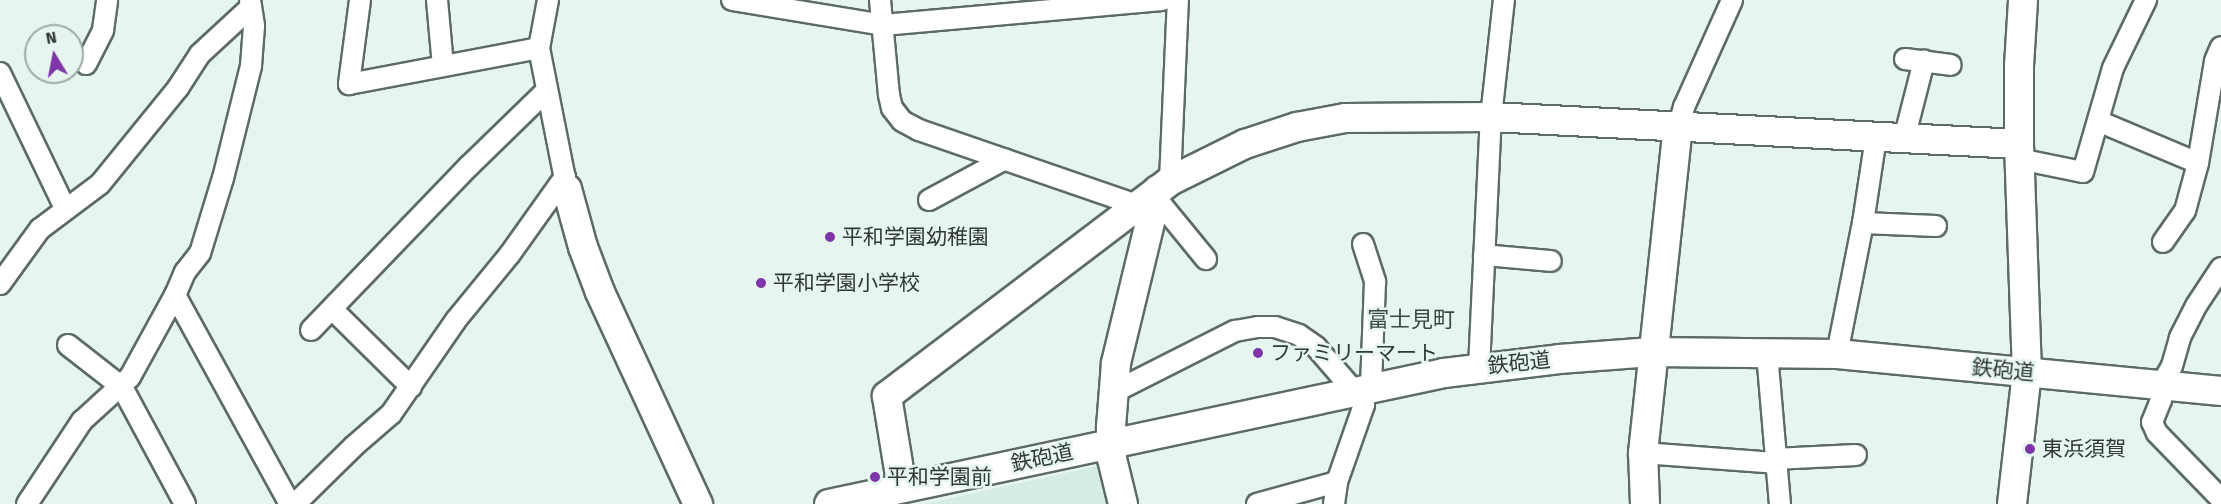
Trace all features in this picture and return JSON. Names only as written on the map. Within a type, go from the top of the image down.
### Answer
[{"type":"street","points":[[86,64],[103,30],[107,0]]},
{"type":"street","points":[[360,0],[349,84],[539,48]]},
{"type":"street","points":[[437,0],[443,66]]},
{"type":"street","points":[[548,0],[539,48],[546,91],[582,247],[600,292],[698,504]]},
{"type":"street","points":[[732,0],[883,25],[1162,0]]},
{"type":"street","points":[[880,0],[889,95],[892,108],[902,121],[919,130],[1005,159],[1155,194],[1206,259]]},
{"type":"street","points":[[1123,504],[1112,459],[1112,393],[1120,335],[1155,194],[1178,0]]},
{"type":"street","points":[[1479,368],[1491,117],[1504,0]]},
{"type":"street","points":[[1645,504],[1643,453],[1652,352],[1678,128],[1693,86],[1732,0]]},
{"type":"street","points":[[2012,504],[2027,373],[2019,151],[2019,66],[2023,0]]},
{"type":"street","points":[[902,488],[887,396],[1155,194],[1245,144],[1297,127],[1345,118],[1491,117],[1904,139],[2019,151],[2083,171],[2113,68],[2146,0]]},
{"type":"street","points":[[0,284],[40,229],[65,208],[100,184],[178,88],[200,54],[250,4]]},
{"type":"street","points":[[27,504],[82,421],[122,387],[175,295],[185,272],[200,253],[223,178],[251,66],[254,26],[250,4]]},
{"type":"street","points":[[2163,242],[2185,211],[2198,163],[2215,61],[2221,47]]},
{"type":"street","points":[[1904,139],[1915,60],[1951,65]]},
{"type":"street","points":[[0,73],[65,208]]},
{"type":"street","points":[[311,330],[469,166],[546,91]]},
{"type":"street","points":[[2098,122],[2198,163]]},
{"type":"street","points":[[1837,354],[1863,223],[1876,137]]},
{"type":"street","points":[[929,200],[1005,159]]},
{"type":"street","points":[[295,504],[354,446],[392,414],[456,320],[566,183]]},
{"type":"street","points":[[1863,223],[1936,226]]},
{"type":"street","points":[[1334,504],[1337,482],[1364,405],[1363,390],[1375,282],[1363,244]]},
{"type":"street","points":[[1484,255],[1551,261]]},
{"type":"street","points":[[2221,268],[2196,306],[2180,338],[2172,366],[2162,385],[2161,400],[2152,422],[2152,427],[2221,499]]},
{"type":"street","points":[[175,295],[290,504]]},
{"type":"street","points":[[332,309],[411,387]]},
{"type":"street","points":[[1112,393],[1235,331],[1258,327],[1275,327],[1299,335],[1363,390]]},
{"type":"street","points":[[68,345],[122,387],[185,504]]},
{"type":"street","name":"鉄砲道","points":[[829,504],[1363,390],[1479,368],[1652,352],[1837,354],[2221,391]]},
{"type":"street","points":[[1767,353],[1780,504]]},
{"type":"street","points":[[1643,453],[1775,461],[1856,454]]},
{"type":"street","points":[[1257,504],[1337,482]]},
{"type":"shaded area","points":[[1102,465],[1113,504],[924,504]]},
{"type":"place","name":"平和学園幼稚園","points":[[830,237]]},
{"type":"place","name":"平和学園小学校","points":[[761,283]]},
{"type":"place","name":"ファミリーマート","points":[[1258,353]]},
{"type":"place","name":"東浜須賀","points":[[2030,449]]},
{"type":"place","name":"平和学園前","points":[[875,477]]},
{"type":"district","name":"富士見町","points":[[1411,320]]}]
